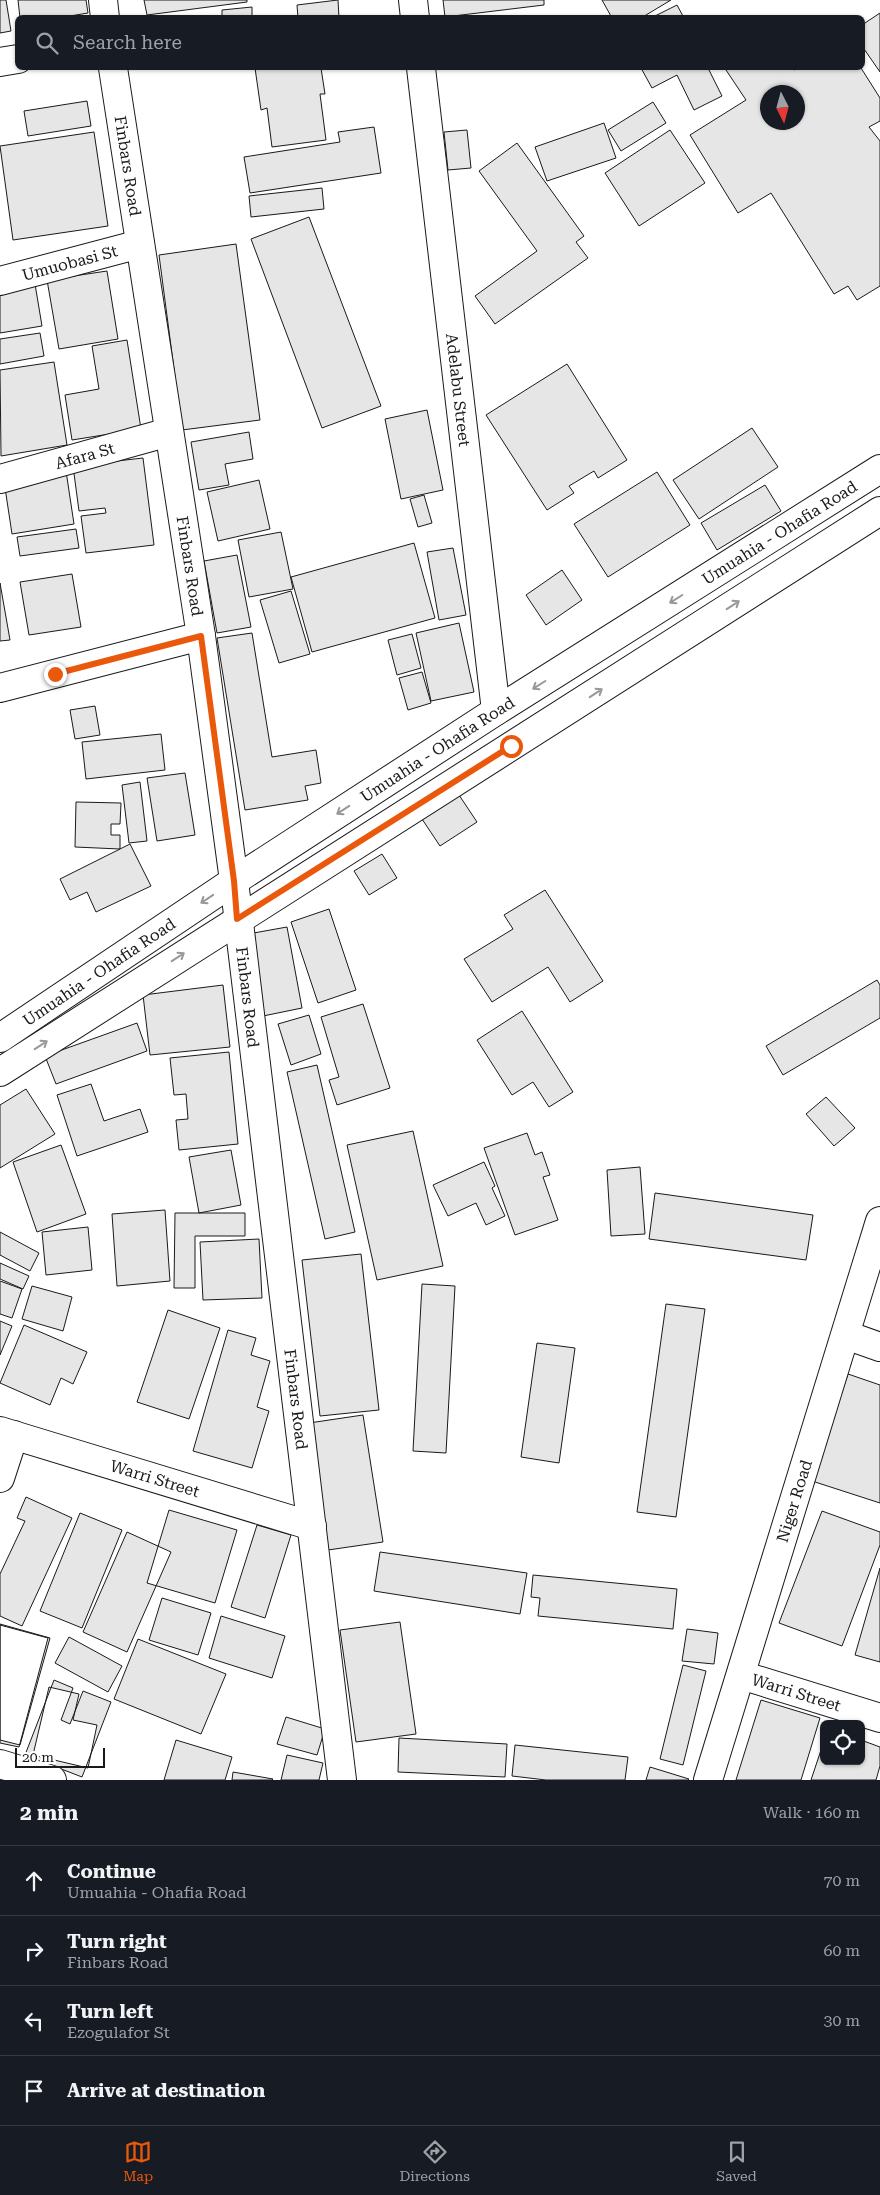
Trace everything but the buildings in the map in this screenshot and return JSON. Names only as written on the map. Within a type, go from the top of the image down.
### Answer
[{"type":"street","points":[[103,0],[105,15]]},
{"type":"street","points":[[413,0],[416,15]]},
{"type":"street","points":[[0,62],[15,60]]},
{"type":"street","name":"Finbars Road","points":[[113,70],[201,636],[234,881],[237,919],[342,1780]]},
{"type":"street","name":"Adelabu Street","points":[[421,70],[496,711]]},
{"type":"street","name":"Umuobasi St","points":[[0,281],[140,244]]},
{"type":"street","name":"Afara St","points":[[0,479],[169,432]]},
{"type":"street","name":"Umuahia - Ohafia Road","points":[[0,1038],[234,881],[496,711],[880,469]]},
{"type":"street","name":"Umuahia - Ohafia Road","points":[[0,1072],[237,919],[880,511]]},
{"type":"street","points":[[0,688],[201,636]]},
{"type":"street","name":"Niger Road","points":[[708,1780],[880,1221]]},
{"type":"street","points":[[846,1335],[880,1347]]},
{"type":"street","points":[[0,1478],[7,1433]]},
{"type":"street","name":"Warri Street","points":[[7,1433],[312,1526]]},
{"type":"street","name":"Warri Street","points":[[741,1674],[880,1718]]},
{"type":"street","points":[[0,1764],[52,1780]]},
{"type":"route","points":[[55,674],[201,636],[234,881],[237,919],[511,746]]}]
